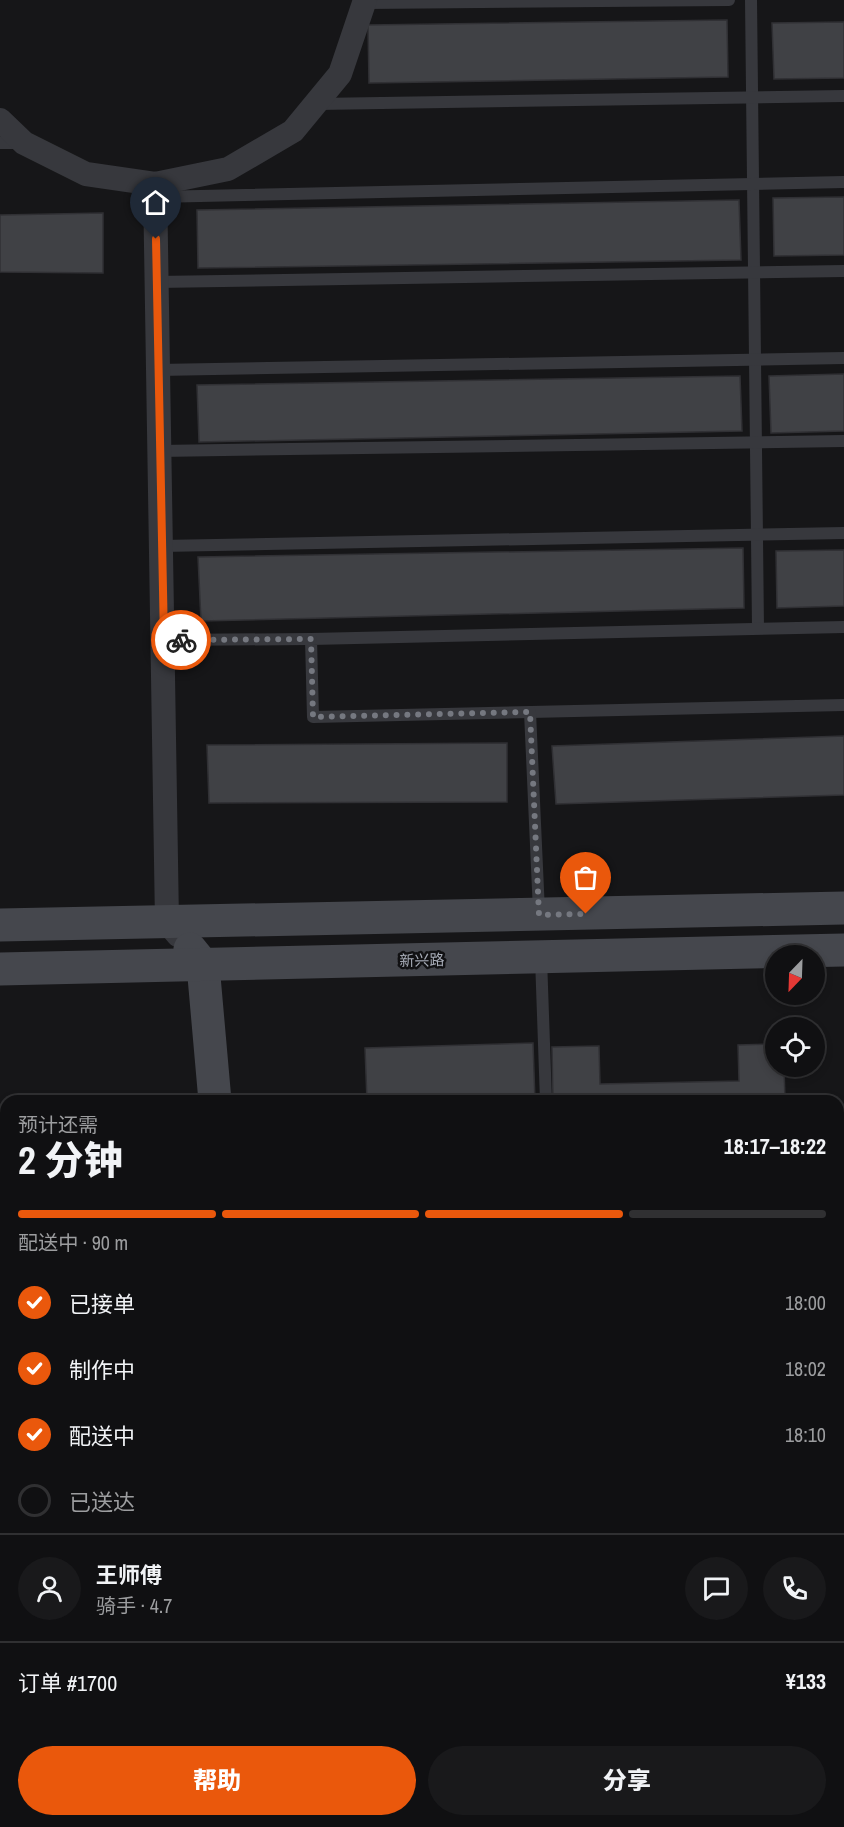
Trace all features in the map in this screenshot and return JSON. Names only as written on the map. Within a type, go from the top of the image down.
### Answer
[{"type":"main road","name":"新兴路","points":[[0,969],[186,944],[539,915],[844,908]]},
{"type":"main road","name":"新兴路","points":[[0,925],[186,944],[541,957],[844,950]]},
{"type":"main road","points":[[186,944],[214,1095]]},
{"type":"street","points":[[0,120],[24,143],[86,174],[155,190],[228,170],[293,131],[316,104],[340,74],[365,2]]},
{"type":"street","points":[[155,190],[164,640],[186,944]]},
{"type":"lane","points":[[365,2],[729,0]]},
{"type":"lane","points":[[750,0],[758,628]]},
{"type":"lane","points":[[316,104],[844,96]]},
{"type":"lane","points":[[0,143],[24,143]]},
{"type":"lane","points":[[155,190],[844,182]]},
{"type":"lane","points":[[156,282],[844,271]]},
{"type":"lane","points":[[158,370],[844,358]]},
{"type":"lane","points":[[159,451],[844,441]]},
{"type":"lane","points":[[161,546],[844,533]]},
{"type":"lane","points":[[164,640],[311,639],[844,627]]},
{"type":"lane","points":[[311,639],[313,717],[844,705]]},
{"type":"lane","points":[[530,712],[539,915]]},
{"type":"lane","points":[[541,957],[546,1095]]},
{"type":"building","points":[[727,20],[728,77],[369,83],[368,25]]},
{"type":"building","points":[[844,22],[844,78],[774,79],[772,23]]},
{"type":"building","points":[[844,197],[844,255],[774,256],[773,198]]},
{"type":"building","points":[[739,200],[741,260],[198,268],[197,210]]},
{"type":"building","points":[[103,213],[103,273],[0,272],[0,215]]},
{"type":"building","points":[[844,374],[844,431],[771,433],[769,376]]},
{"type":"building","points":[[740,376],[742,431],[199,442],[197,385]]},
{"type":"building","points":[[743,548],[744,608],[201,621],[198,557]]},
{"type":"building","points":[[844,550],[844,606],[777,608],[776,551]]},
{"type":"building","points":[[844,736],[844,795],[556,804],[552,746]]},
{"type":"building","points":[[507,743],[507,802],[209,803],[207,745]]},
{"type":"building","points":[[533,1043],[535,1095],[367,1095],[365,1048]]},
{"type":"building","points":[[765,1044],[765,1077],[784,1077],[785,1095],[553,1095],[552,1047],[599,1046],[600,1084],[739,1081],[738,1045]]},
{"type":"way so far","points":[[181,640],[311,639],[313,717],[530,712],[539,915],[586,914]]},
{"type":"route","points":[[156,239],[164,640],[181,640]]}]
